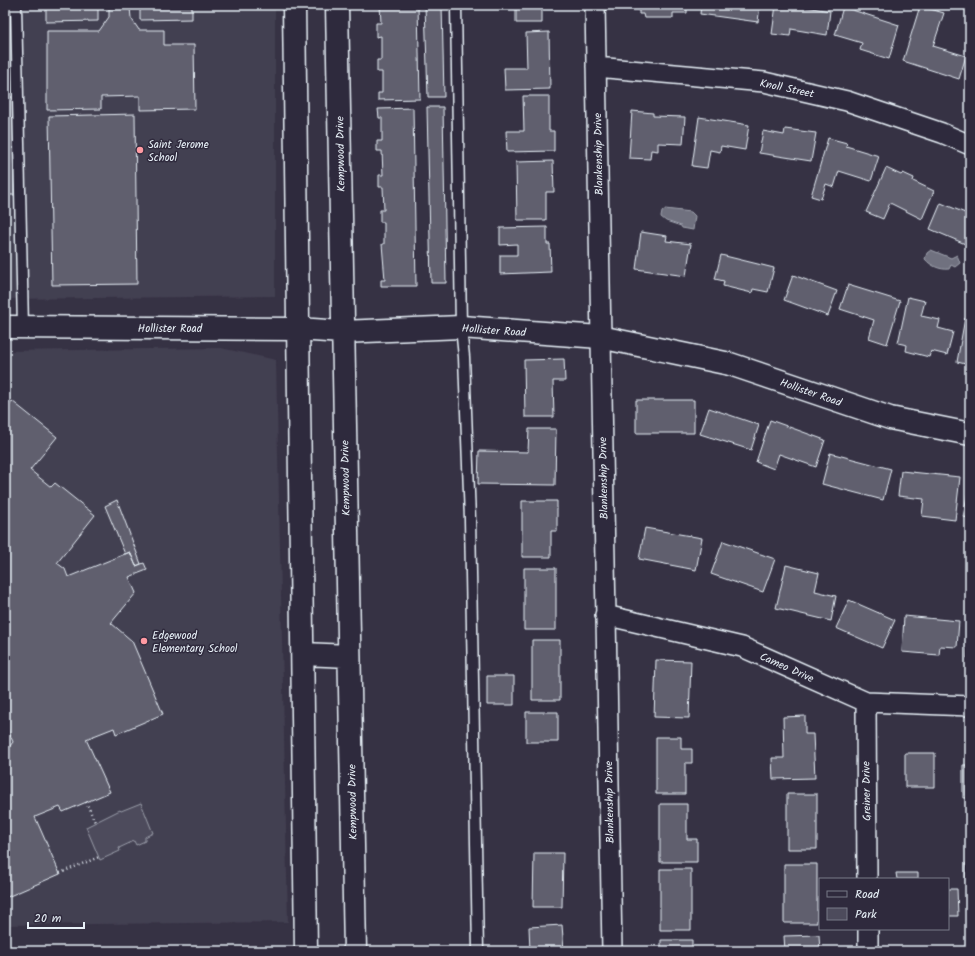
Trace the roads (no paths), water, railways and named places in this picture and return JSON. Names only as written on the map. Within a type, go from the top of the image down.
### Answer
[{"type":"main road","points":[[294,5],[306,951]]},
{"type":"main road","name":"Kempwood Drive","points":[[337,5],[342,332],[355,951]]},
{"type":"main road","name":"Hollister Road","points":[[14,327],[298,329],[342,332],[461,327],[600,337],[730,364],[890,418],[970,434]]},
{"type":"main road","points":[[303,654],[349,656]]},
{"type":"street","name":"Blankenship Drive","points":[[595,5],[612,951]]},
{"type":"street","name":"Knoll Street","points":[[596,67],[764,82],[847,101],[942,133],[970,145]]},
{"type":"street","name":"Cameo Drive","points":[[605,614],[742,647],[866,702],[970,706]]},
{"type":"street","name":"Greiner Drive","points":[[866,702],[867,878]]},
{"type":"street","points":[[868,930],[868,951]]},
{"type":"lane","points":[[456,5],[461,327],[464,357],[470,511],[478,951]]},
{"type":"lane","points":[[5,7],[16,6],[14,327]]},
{"type":"water","points":[[665,209],[691,212],[695,216],[693,230],[682,228],[681,226],[666,221],[661,217],[662,212]]},
{"type":"water","points":[[931,250],[951,258],[957,255],[960,263],[955,267],[951,265],[949,269],[936,267],[925,259],[927,253]]},
{"type":"place","name":"Saint Jerome School","points":[[140,150]]},
{"type":"place","name":"Edgewood Elementary School","points":[[144,641]]}]
